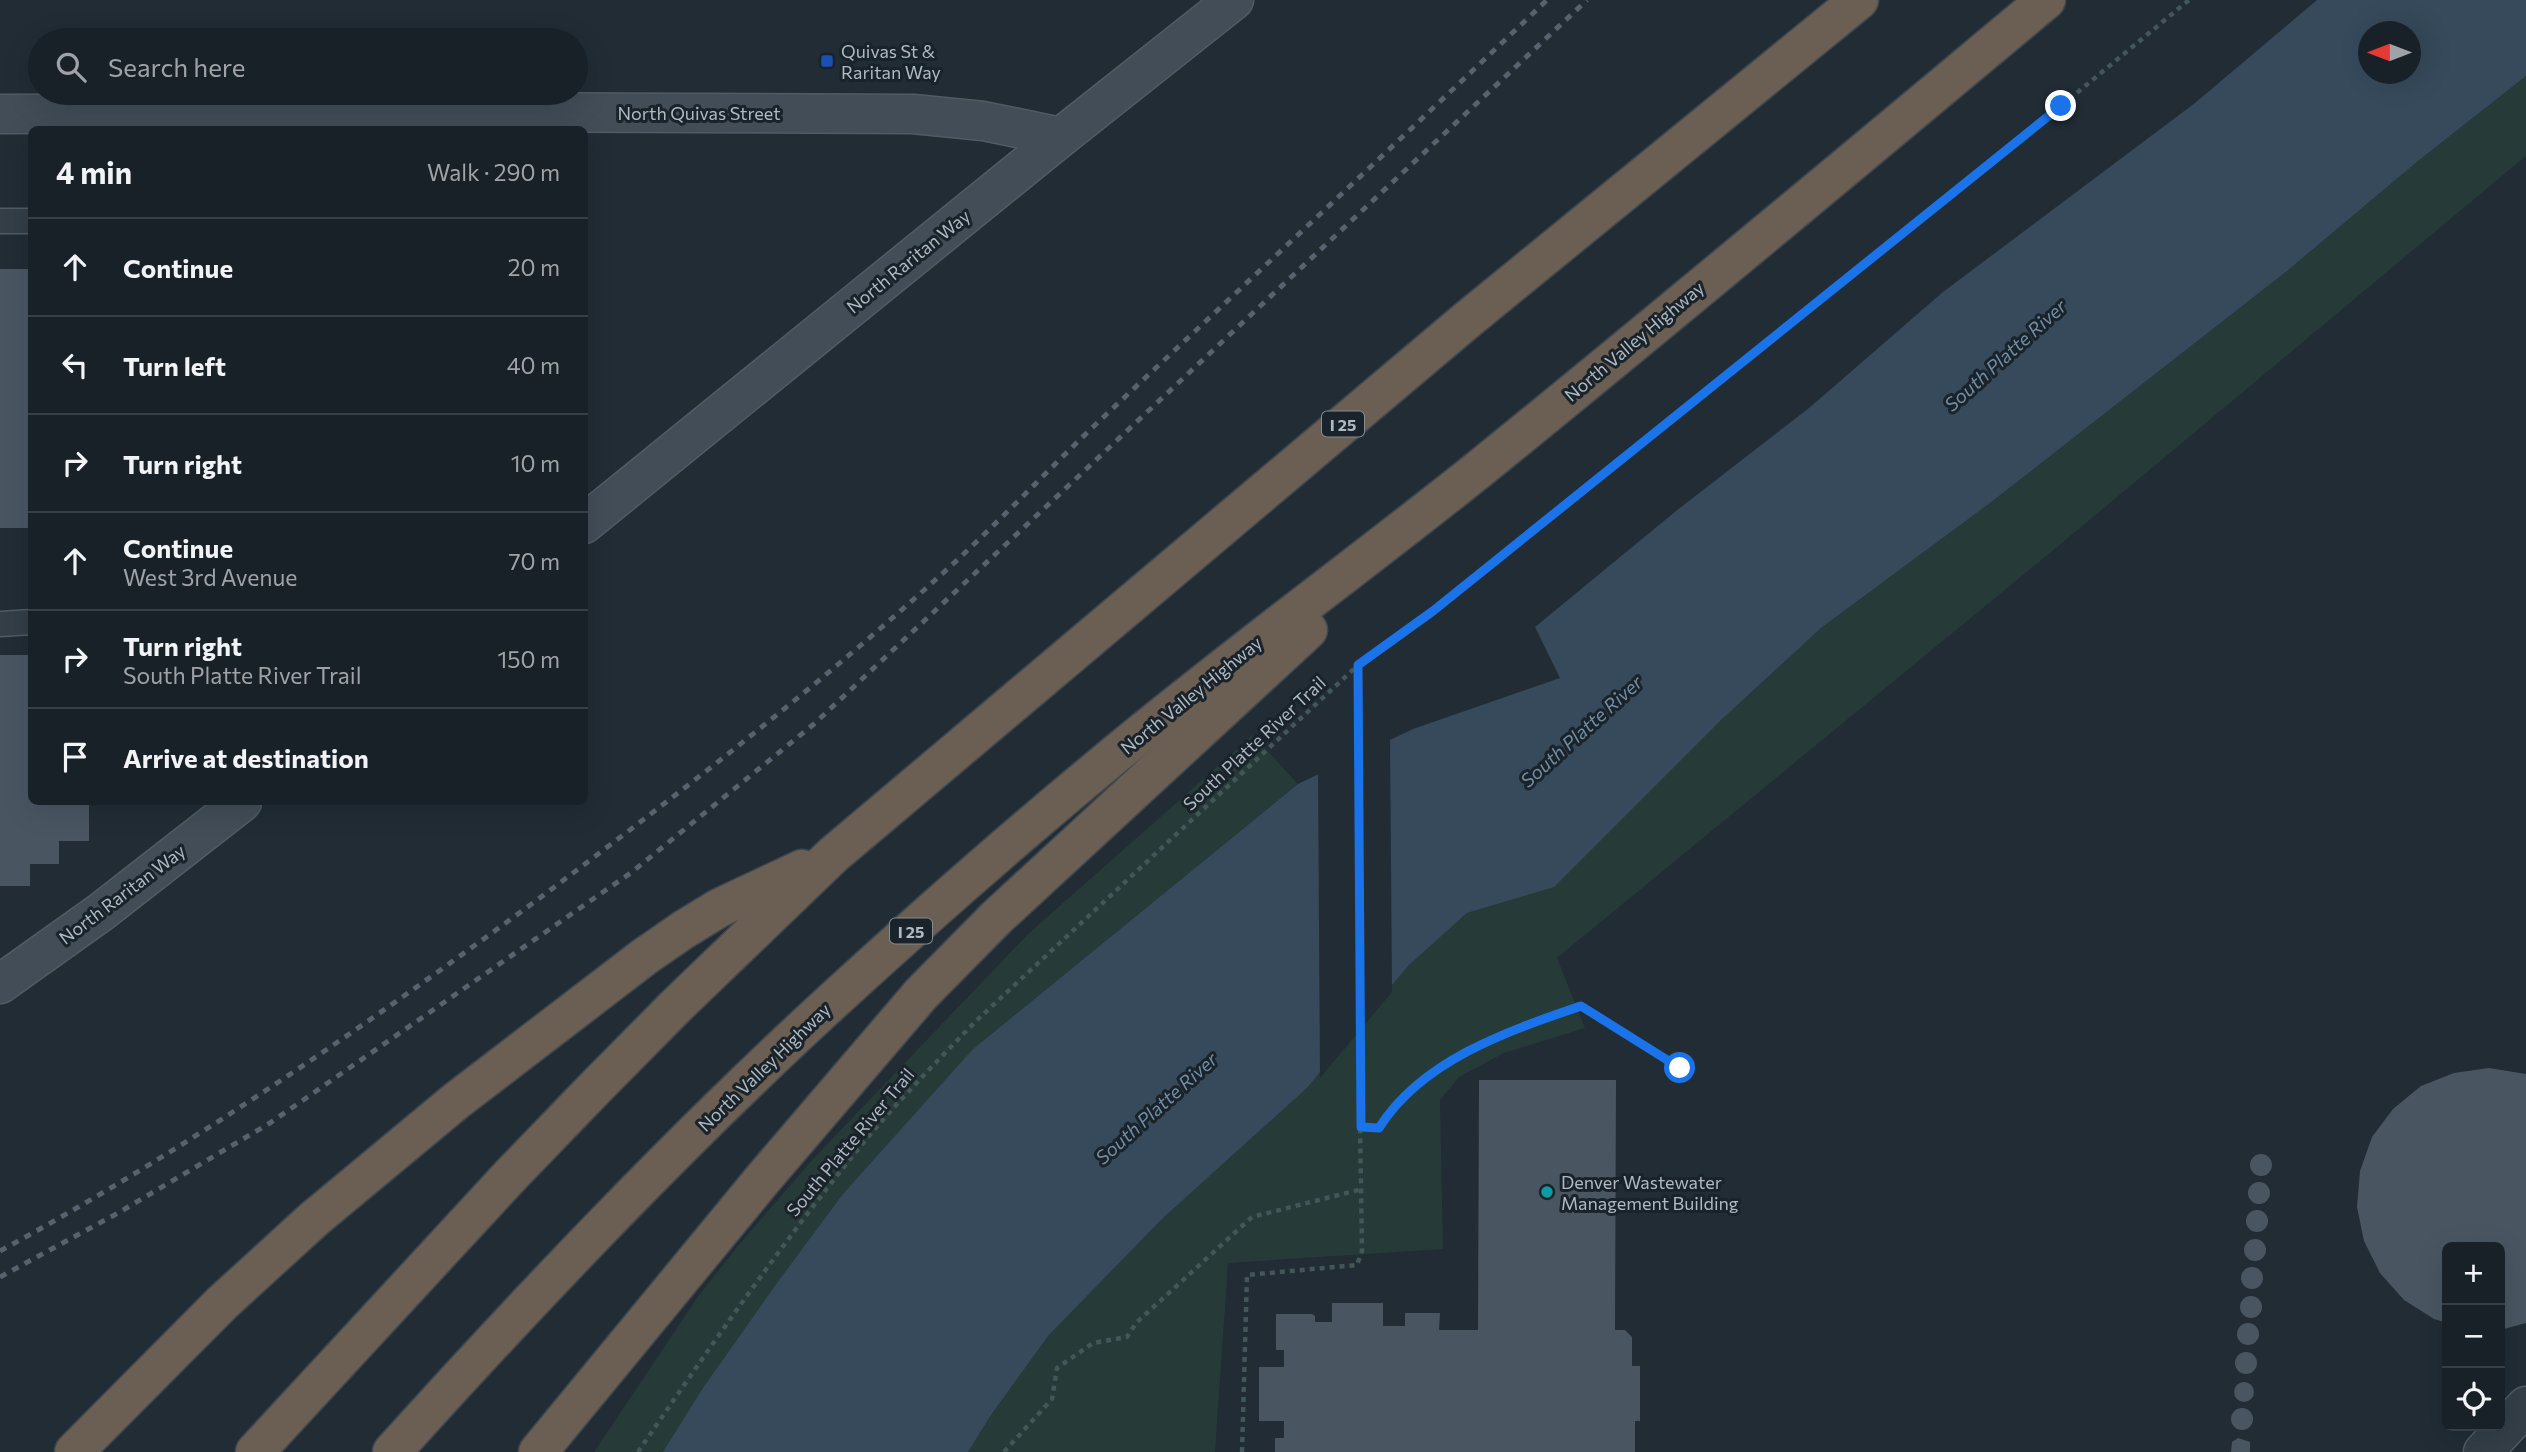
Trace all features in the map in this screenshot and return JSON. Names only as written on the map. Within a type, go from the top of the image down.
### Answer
[{"type":"highway","name":"I 25","points":[[255,1452],[593,1090],[833,855],[1467,320],[1859,0]]},
{"type":"highway","name":"North Valley Highway","points":[[392,1452],[486,1348],[624,1205],[856,979],[1032,825],[1198,688],[1482,466],[2046,0]]},
{"type":"highway","points":[[538,1452],[761,1180],[921,994],[996,918],[1482,466]]},
{"type":"highway","points":[[74,1452],[222,1303],[314,1219],[457,1101],[683,930],[719,908],[833,855]]},
{"type":"street","name":"North Raritan Way","points":[[588,521],[1060,137],[1234,0]]},
{"type":"street","name":"North Quivas Street","points":[[0,114],[913,114],[983,121],[1060,137]]},
{"type":"street","name":"North Raritan Way","points":[[0,984],[101,912],[238,805]]},
{"type":"street","points":[[2483,1452],[2526,1406]]},
{"type":"lane","points":[[0,221],[28,221]]},
{"type":"lane","points":[[0,624],[28,622]]},
{"type":"path","name":"South Platte River Trail","points":[[638,1452],[790,1237],[864,1141],[986,1012],[1358,665],[1433,611],[2189,0]]},
{"type":"path","points":[[1242,1452],[1247,1275],[1357,1265],[1362,1251],[1358,665]]},
{"type":"path","points":[[1361,1127],[1379,1128],[1393,1106],[1437,1069],[1519,1027],[1581,1006],[1680,1068]]},
{"type":"path","points":[[1004,1452],[1052,1399],[1057,1368],[1093,1343],[1127,1337],[1136,1323],[1252,1217],[1362,1189]]},
{"type":"green space","points":[[2526,76],[2526,156],[2062,543],[1557,958],[1585,1028],[1504,1053],[1459,1077],[1440,1100],[1443,1249],[1228,1263],[1215,1452],[968,1452],[991,1415],[1049,1335],[1162,1219],[1307,1088],[1408,966],[1467,913],[1504,901],[1718,723],[1821,628],[1990,503],[2287,271],[2418,161]]},
{"type":"green space","points":[[1253,735],[1298,784],[973,1049],[664,1452],[594,1452],[697,1298],[813,1159],[1028,934]]},
{"type":"water","name":"South Platte River","points":[[2317,0],[2526,0],[2526,76],[2418,161],[2287,271],[1990,503],[1821,628],[1718,723],[1554,887],[1467,913],[1408,966],[1307,1088],[1162,1219],[1049,1335],[991,1415],[968,1452],[663,1452],[703,1388],[843,1194],[973,1049],[1298,784],[1413,729],[1560,678],[1535,627],[1676,511],[1809,408],[1943,292],[2195,103]]},
{"type":"pier","points":[[1390,736],[1392,992],[1320,1078],[1318,771]]},
{"type":"building","points":[[0,269],[28,269],[28,528],[0,528]]},
{"type":"building","points":[[0,655],[28,655],[28,805],[89,805],[89,841],[59,841],[59,864],[30,864],[30,886],[0,886]]},
{"type":"building","points":[[2489,1068],[2526,1074],[2526,1323],[2505,1329],[2505,1242],[2442,1242],[2442,1321],[2404,1300],[2380,1273],[2364,1241],[2357,1207],[2360,1171],[2372,1137],[2393,1109],[2421,1086],[2454,1073]]},
{"type":"building","name":"Denver Wastewater Management Building","points":[[1479,1080],[1616,1080],[1615,1330],[1625,1330],[1632,1337],[1632,1366],[1640,1366],[1640,1421],[1635,1421],[1635,1452],[1275,1452],[1275,1438],[1284,1438],[1284,1421],[1259,1421],[1259,1367],[1284,1367],[1284,1350],[1276,1350],[1276,1314],[1312,1314],[1315,1316],[1315,1322],[1332,1322],[1332,1303],[1383,1303],[1383,1326],[1405,1326],[1405,1313],[1440,1313],[1439,1330],[1478,1330]]},
{"type":"building","points":[[2261,1154],[2269,1157],[2272,1165],[2269,1173],[2261,1176],[2253,1173],[2250,1165],[2253,1157]]},
{"type":"building","points":[[2259,1182],[2267,1185],[2270,1193],[2267,1201],[2259,1204],[2251,1201],[2248,1193],[2251,1185]]},
{"type":"building","points":[[2257,1210],[2265,1213],[2268,1221],[2265,1229],[2257,1232],[2249,1229],[2246,1221],[2249,1213]]},
{"type":"building","points":[[2255,1239],[2263,1242],[2266,1250],[2263,1258],[2255,1261],[2247,1258],[2244,1250],[2247,1242]]},
{"type":"building","points":[[2252,1267],[2260,1270],[2263,1278],[2260,1286],[2252,1289],[2244,1286],[2241,1278],[2244,1270]]},
{"type":"building","points":[[2251,1296],[2259,1299],[2262,1307],[2259,1315],[2251,1318],[2243,1315],[2240,1307],[2243,1299]]},
{"type":"building","points":[[2248,1323],[2256,1326],[2259,1334],[2256,1342],[2248,1345],[2240,1342],[2237,1334],[2240,1326]]},
{"type":"building","points":[[2246,1352],[2256,1359],[2257,1363],[2250,1373],[2246,1374],[2236,1367],[2235,1363],[2242,1353]]},
{"type":"building","points":[[2240,1382],[2248,1382],[2254,1392],[2248,1402],[2240,1402],[2234,1396],[2234,1388]]},
{"type":"building","points":[[2242,1408],[2250,1411],[2253,1419],[2250,1427],[2242,1430],[2234,1427],[2231,1419],[2234,1411]]},
{"type":"building","points":[[2238,1438],[2250,1442],[2250,1452],[2231,1452],[2232,1442]]},
{"type":"railway","points":[[0,1251],[207,1129],[341,1040],[537,900],[693,782],[845,659],[962,555],[1094,426],[1547,0]]},
{"type":"railway","points":[[0,1277],[118,1213],[270,1123],[632,872],[814,724],[1587,0]]},
{"type":"place","name":"Quivas St & Raritan Way","points":[[827,61]]},
{"type":"place","name":"Denver Wastewater Management Building","points":[[1547,1192]]},
{"type":"route","points":[[1680,1068],[1581,1006],[1519,1027],[1437,1069],[1393,1106],[1379,1128],[1361,1127],[1358,665],[1433,611],[2061,106]]}]
